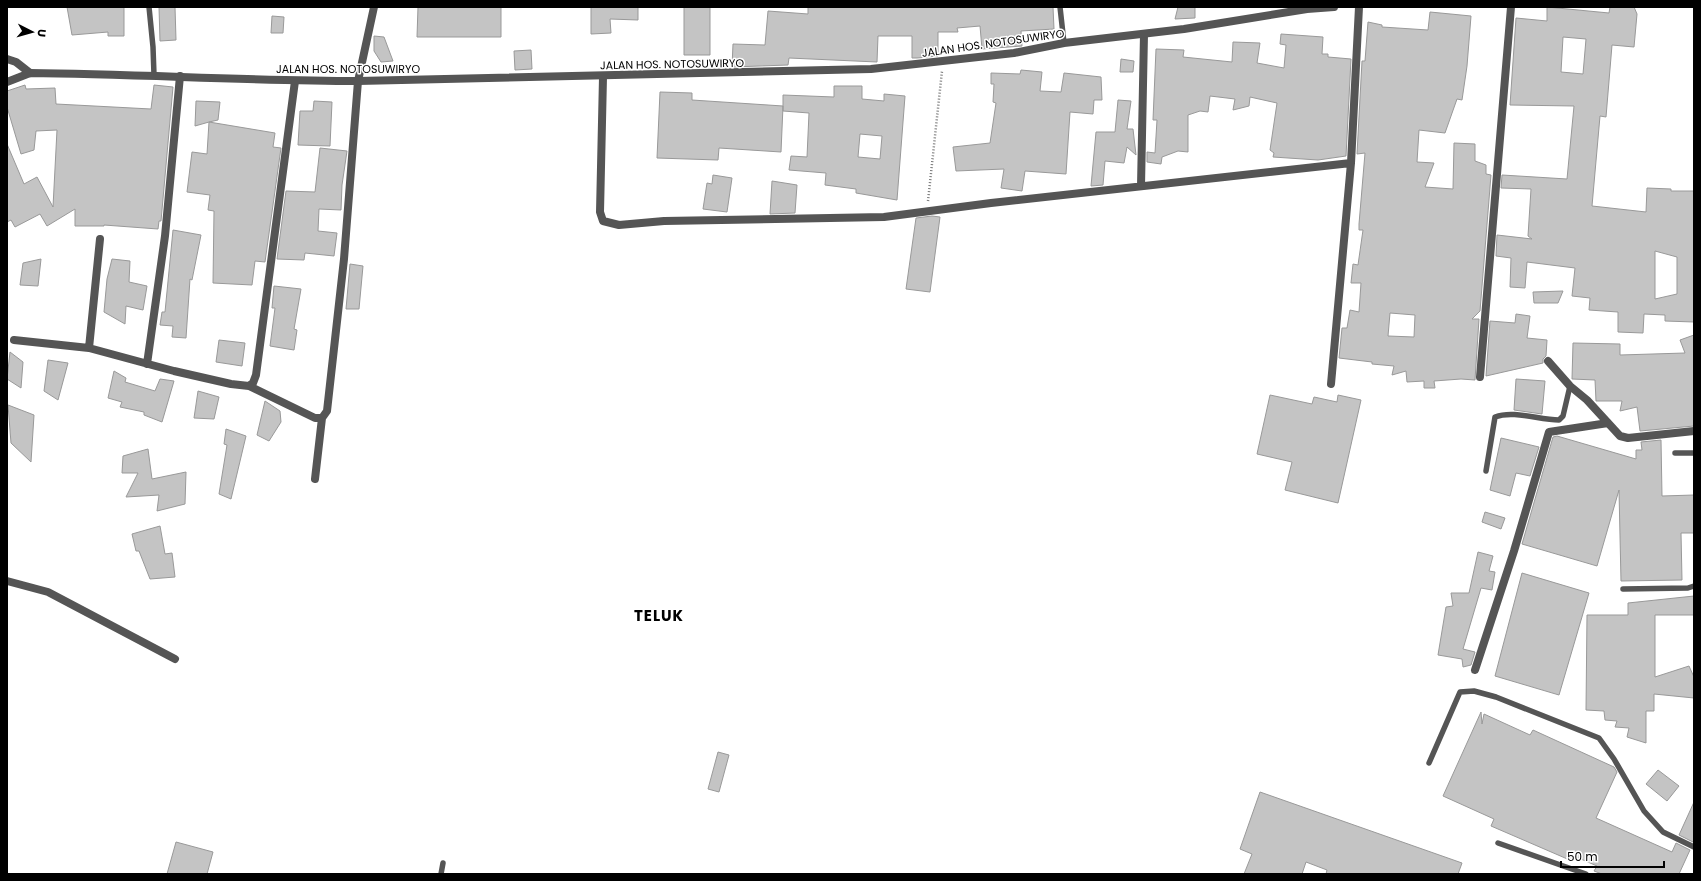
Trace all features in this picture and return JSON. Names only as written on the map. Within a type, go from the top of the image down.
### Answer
[{"type":"street","points":[[314,479],[322,418],[326,411],[344,259],[358,81],[374,7]]},
{"type":"street","name":"JALAN HOS. NOTOSUWIRYO","points":[[7,82],[30,73],[154,75],[295,81],[358,81],[603,77],[871,70],[943,62],[1144,34],[1307,8],[1334,7]]},
{"type":"street","points":[[1331,384],[1351,163],[1359,7]]},
{"type":"street","points":[[1480,377],[1511,7]]},
{"type":"street","points":[[1141,186],[1144,34]]},
{"type":"street","points":[[7,59],[16,62],[30,73]]},
{"type":"street","points":[[147,364],[165,236],[180,76]]},
{"type":"street","points":[[603,77],[600,212],[603,221],[619,225],[664,221],[884,218],[1141,186],[1351,163]]},
{"type":"street","points":[[249,386],[253,383],[256,375],[295,81]]},
{"type":"street","points":[[89,348],[100,239]]},
{"type":"street","points":[[14,340],[89,348],[147,364],[231,384],[249,386],[315,418],[322,418]]},
{"type":"street","points":[[1548,361],[1570,386],[1587,400],[1620,436],[1628,438],[1694,431]]},
{"type":"street","points":[[1475,670],[1514,551],[1549,432],[1608,423]]},
{"type":"street","points":[[7,580],[48,592],[175,659]]},
{"type":"lane","points":[[149,7],[154,75]]},
{"type":"lane","points":[[1060,7],[1064,44]]},
{"type":"lane","points":[[1486,471],[1495,418],[1500,415],[1512,415],[1559,420],[1563,416],[1570,386]]},
{"type":"lane","points":[[1675,453],[1694,452]]},
{"type":"lane","points":[[1623,590],[1688,588],[1694,586]]},
{"type":"lane","points":[[1429,763],[1460,692],[1474,691],[1496,697],[1598,738],[1614,758],[1644,811],[1663,832],[1694,846]]},
{"type":"lane","points":[[1498,843],[1586,874]]},
{"type":"lane","points":[[441,874],[443,863]]},
{"type":"path","points":[[927,212],[943,62]]},
{"type":"building","points":[[67,7],[124,7],[124,36],[108,36],[108,32],[72,35]]},
{"type":"building","points":[[159,7],[175,7],[176,40],[160,41]]},
{"type":"building","points":[[418,7],[501,7],[501,37],[417,37]]},
{"type":"building","points":[[591,7],[638,7],[638,20],[610,19],[611,33],[591,34]]},
{"type":"building","points":[[684,7],[710,7],[710,55],[684,55]]},
{"type":"building","points":[[808,7],[1053,7],[1054,29],[1021,31],[1022,46],[982,49],[980,26],[957,28],[958,32],[938,32],[938,56],[917,58],[912,58],[912,36],[878,36],[877,62],[789,58],[788,65],[732,67],[733,44],[765,45],[768,11],[808,14]]},
{"type":"building","points":[[1178,7],[1195,7],[1195,18],[1175,19]]},
{"type":"building","points":[[1547,7],[1609,13],[1610,7],[1634,7],[1637,14],[1634,47],[1612,45],[1606,117],[1600,116],[1592,206],[1646,212],[1647,188],[1671,189],[1671,191],[1694,191],[1694,322],[1665,321],[1665,315],[1644,314],[1643,333],[1618,332],[1618,312],[1589,310],[1590,298],[1572,296],[1575,268],[1527,262],[1525,288],[1510,287],[1511,258],[1496,256],[1497,235],[1532,239],[1528,236],[1531,189],[1501,188],[1502,175],[1567,179],[1574,106],[1510,105],[1516,18],[1547,21]],"holes":[[[1563,37],[1586,39],[1583,74],[1561,72]],[[1655,251],[1677,257],[1677,294],[1655,299]]]},
{"type":"building","points":[[1430,12],[1471,16],[1467,66],[1462,100],[1457,99],[1445,133],[1419,130],[1417,162],[1434,163],[1425,187],[1453,189],[1454,143],[1475,144],[1475,161],[1486,165],[1486,174],[1491,175],[1480,311],[1472,319],[1479,319],[1475,380],[1461,379],[1434,381],[1435,388],[1424,388],[1424,381],[1407,382],[1406,371],[1392,375],[1394,366],[1339,358],[1342,328],[1347,328],[1350,310],[1359,312],[1361,283],[1351,283],[1353,264],[1358,265],[1363,230],[1359,230],[1359,224],[1365,153],[1357,154],[1362,61],[1365,61],[1368,22],[1382,25],[1382,27],[1428,30]],"holes":[[[1390,313],[1415,315],[1414,337],[1388,336]]]},
{"type":"building","points":[[272,16],[284,17],[283,33],[271,33]]},
{"type":"building","points":[[1281,34],[1323,37],[1322,54],[1328,54],[1328,57],[1351,59],[1346,156],[1318,160],[1273,157],[1274,153],[1270,150],[1277,103],[1250,97],[1249,106],[1233,110],[1235,99],[1210,96],[1208,112],[1200,111],[1188,115],[1188,152],[1178,151],[1162,157],[1161,164],[1147,162],[1147,152],[1155,153],[1157,120],[1153,120],[1156,49],[1184,50],[1183,57],[1232,62],[1233,42],[1260,43],[1257,63],[1284,68],[1286,45],[1280,44]]},
{"type":"building","points":[[374,36],[384,37],[393,61],[381,62],[374,51]]},
{"type":"building","points":[[531,50],[532,69],[515,70],[514,51]]},
{"type":"building","points":[[1121,59],[1134,61],[1133,72],[1120,72]]},
{"type":"building","points":[[1021,70],[1042,72],[1040,91],[1061,92],[1064,73],[1101,77],[1102,100],[1094,100],[1093,114],[1070,112],[1066,174],[1025,171],[1022,191],[1001,188],[1004,169],[956,171],[953,147],[990,143],[996,103],[993,102],[994,84],[991,84],[991,73],[1020,74]]},
{"type":"building","points":[[25,85],[26,89],[55,88],[56,104],[151,109],[154,85],[173,87],[161,221],[159,221],[158,229],[104,225],[75,226],[75,209],[47,226],[40,214],[15,227],[11,220],[7,222],[7,144],[24,184],[37,177],[53,207],[57,130],[36,131],[34,150],[21,154],[7,107],[7,91]]},
{"type":"building","points":[[834,86],[862,86],[862,99],[884,101],[884,94],[905,96],[897,200],[856,193],[856,189],[825,185],[826,173],[789,170],[791,156],[807,157],[809,113],[783,111],[783,95],[834,97]],"holes":[[[860,134],[882,136],[880,159],[858,157]]]},
{"type":"building","points":[[660,92],[692,93],[692,100],[783,106],[781,152],[719,148],[718,160],[657,158]]},
{"type":"building","points":[[1118,100],[1131,101],[1127,129],[1133,129],[1136,155],[1127,147],[1124,163],[1105,161],[1103,185],[1091,186],[1096,132],[1115,132]]},
{"type":"building","points":[[196,101],[220,102],[218,120],[195,126]]},
{"type":"building","points":[[314,101],[332,102],[330,146],[298,145],[300,111],[313,111]]},
{"type":"building","points":[[209,122],[275,133],[273,147],[281,148],[265,262],[255,261],[252,285],[213,283],[214,211],[208,210],[210,195],[187,192],[192,152],[207,154]]},
{"type":"building","points":[[320,148],[347,151],[342,185],[341,210],[319,209],[318,231],[337,233],[334,256],[305,253],[304,260],[277,259],[286,191],[315,192]]},
{"type":"building","points":[[713,175],[732,178],[727,212],[703,209],[707,183],[712,184]]},
{"type":"building","points":[[772,181],[797,185],[795,213],[770,214]]},
{"type":"building","points":[[932,216],[940,217],[930,292],[906,289],[916,218]]},
{"type":"building","points":[[173,230],[201,235],[192,280],[190,279],[186,338],[172,337],[173,326],[160,325],[162,312],[165,312]]},
{"type":"building","points":[[41,259],[38,286],[20,285],[23,263]]},
{"type":"building","points":[[112,259],[130,261],[129,282],[147,286],[143,310],[126,306],[125,324],[104,312],[107,279]]},
{"type":"building","points":[[350,264],[363,266],[359,309],[346,309]]},
{"type":"building","points":[[274,286],[301,289],[294,329],[297,330],[294,350],[270,346],[275,308],[272,308]]},
{"type":"building","points":[[1563,291],[1558,303],[1534,303],[1533,292]]},
{"type":"building","points":[[1516,314],[1530,316],[1527,338],[1547,340],[1546,356],[1543,359],[1543,363],[1486,376],[1490,321],[1515,323]]},
{"type":"building","points":[[1694,335],[1694,426],[1640,431],[1637,407],[1620,411],[1622,401],[1596,401],[1595,380],[1572,379],[1573,343],[1620,344],[1620,355],[1685,353],[1680,340]]},
{"type":"building","points":[[219,340],[245,343],[242,366],[216,362]]},
{"type":"building","points":[[10,352],[23,362],[21,388],[7,379]]},
{"type":"building","points":[[48,360],[68,363],[58,400],[44,391]]},
{"type":"building","points":[[114,371],[126,378],[125,382],[155,391],[160,379],[174,381],[162,422],[144,415],[144,412],[120,407],[122,402],[108,398]]},
{"type":"building","points":[[1516,379],[1545,381],[1542,414],[1514,410]]},
{"type":"building","points":[[198,391],[219,397],[214,419],[194,418]]},
{"type":"building","points":[[1270,395],[1312,404],[1314,397],[1337,402],[1338,395],[1361,400],[1338,503],[1285,490],[1292,462],[1257,454]]},
{"type":"building","points":[[265,401],[280,411],[281,422],[269,441],[257,435]]},
{"type":"building","points":[[8,405],[34,415],[31,462],[11,443]]},
{"type":"building","points":[[226,429],[246,436],[231,499],[219,494],[227,445],[224,444]]},
{"type":"building","points":[[1557,436],[1636,459],[1636,450],[1642,450],[1641,442],[1661,440],[1662,496],[1694,495],[1694,533],[1681,533],[1682,580],[1621,581],[1619,490],[1597,566],[1522,544],[1553,437]]},
{"type":"building","points":[[1501,438],[1539,447],[1530,476],[1516,473],[1510,496],[1490,490]]},
{"type":"building","points":[[148,449],[152,479],[186,472],[185,504],[157,511],[159,495],[126,497],[138,473],[122,473],[123,456]]},
{"type":"building","points":[[1485,512],[1505,518],[1501,529],[1482,522]]},
{"type":"building","points":[[160,526],[165,554],[172,553],[175,577],[150,579],[139,551],[136,551],[132,534]]},
{"type":"building","points":[[1478,552],[1493,556],[1489,571],[1495,572],[1492,590],[1481,588],[1463,649],[1475,652],[1471,665],[1463,667],[1462,659],[1438,655],[1446,607],[1453,606],[1451,593],[1469,593]]},
{"type":"building","points":[[1522,573],[1589,593],[1559,695],[1495,676]]},
{"type":"building","points":[[1694,596],[1694,615],[1655,615],[1655,677],[1689,666],[1694,677],[1694,698],[1654,694],[1654,711],[1646,711],[1646,743],[1627,737],[1629,728],[1615,727],[1617,721],[1605,720],[1604,711],[1586,710],[1587,615],[1628,615],[1628,603]]},
{"type":"building","points":[[1481,712],[1482,724],[1484,714],[1530,735],[1533,730],[1614,767],[1617,772],[1596,818],[1672,852],[1676,843],[1690,850],[1679,874],[1602,874],[1594,871],[1597,866],[1574,856],[1572,861],[1491,826],[1494,819],[1443,796]]},
{"type":"building","points":[[718,752],[729,755],[719,792],[708,789]]},
{"type":"building","points":[[1658,770],[1679,786],[1667,801],[1646,784]]},
{"type":"building","points":[[1260,792],[1462,863],[1458,874],[1326,874],[1327,870],[1306,862],[1302,874],[1244,874],[1252,854],[1240,849]]},
{"type":"building","points":[[1694,802],[1694,840],[1693,842],[1679,835]]},
{"type":"building","points":[[176,842],[213,852],[207,874],[167,874]]},
{"type":"district","name":"TELUK","points":[[659,616]]}]
